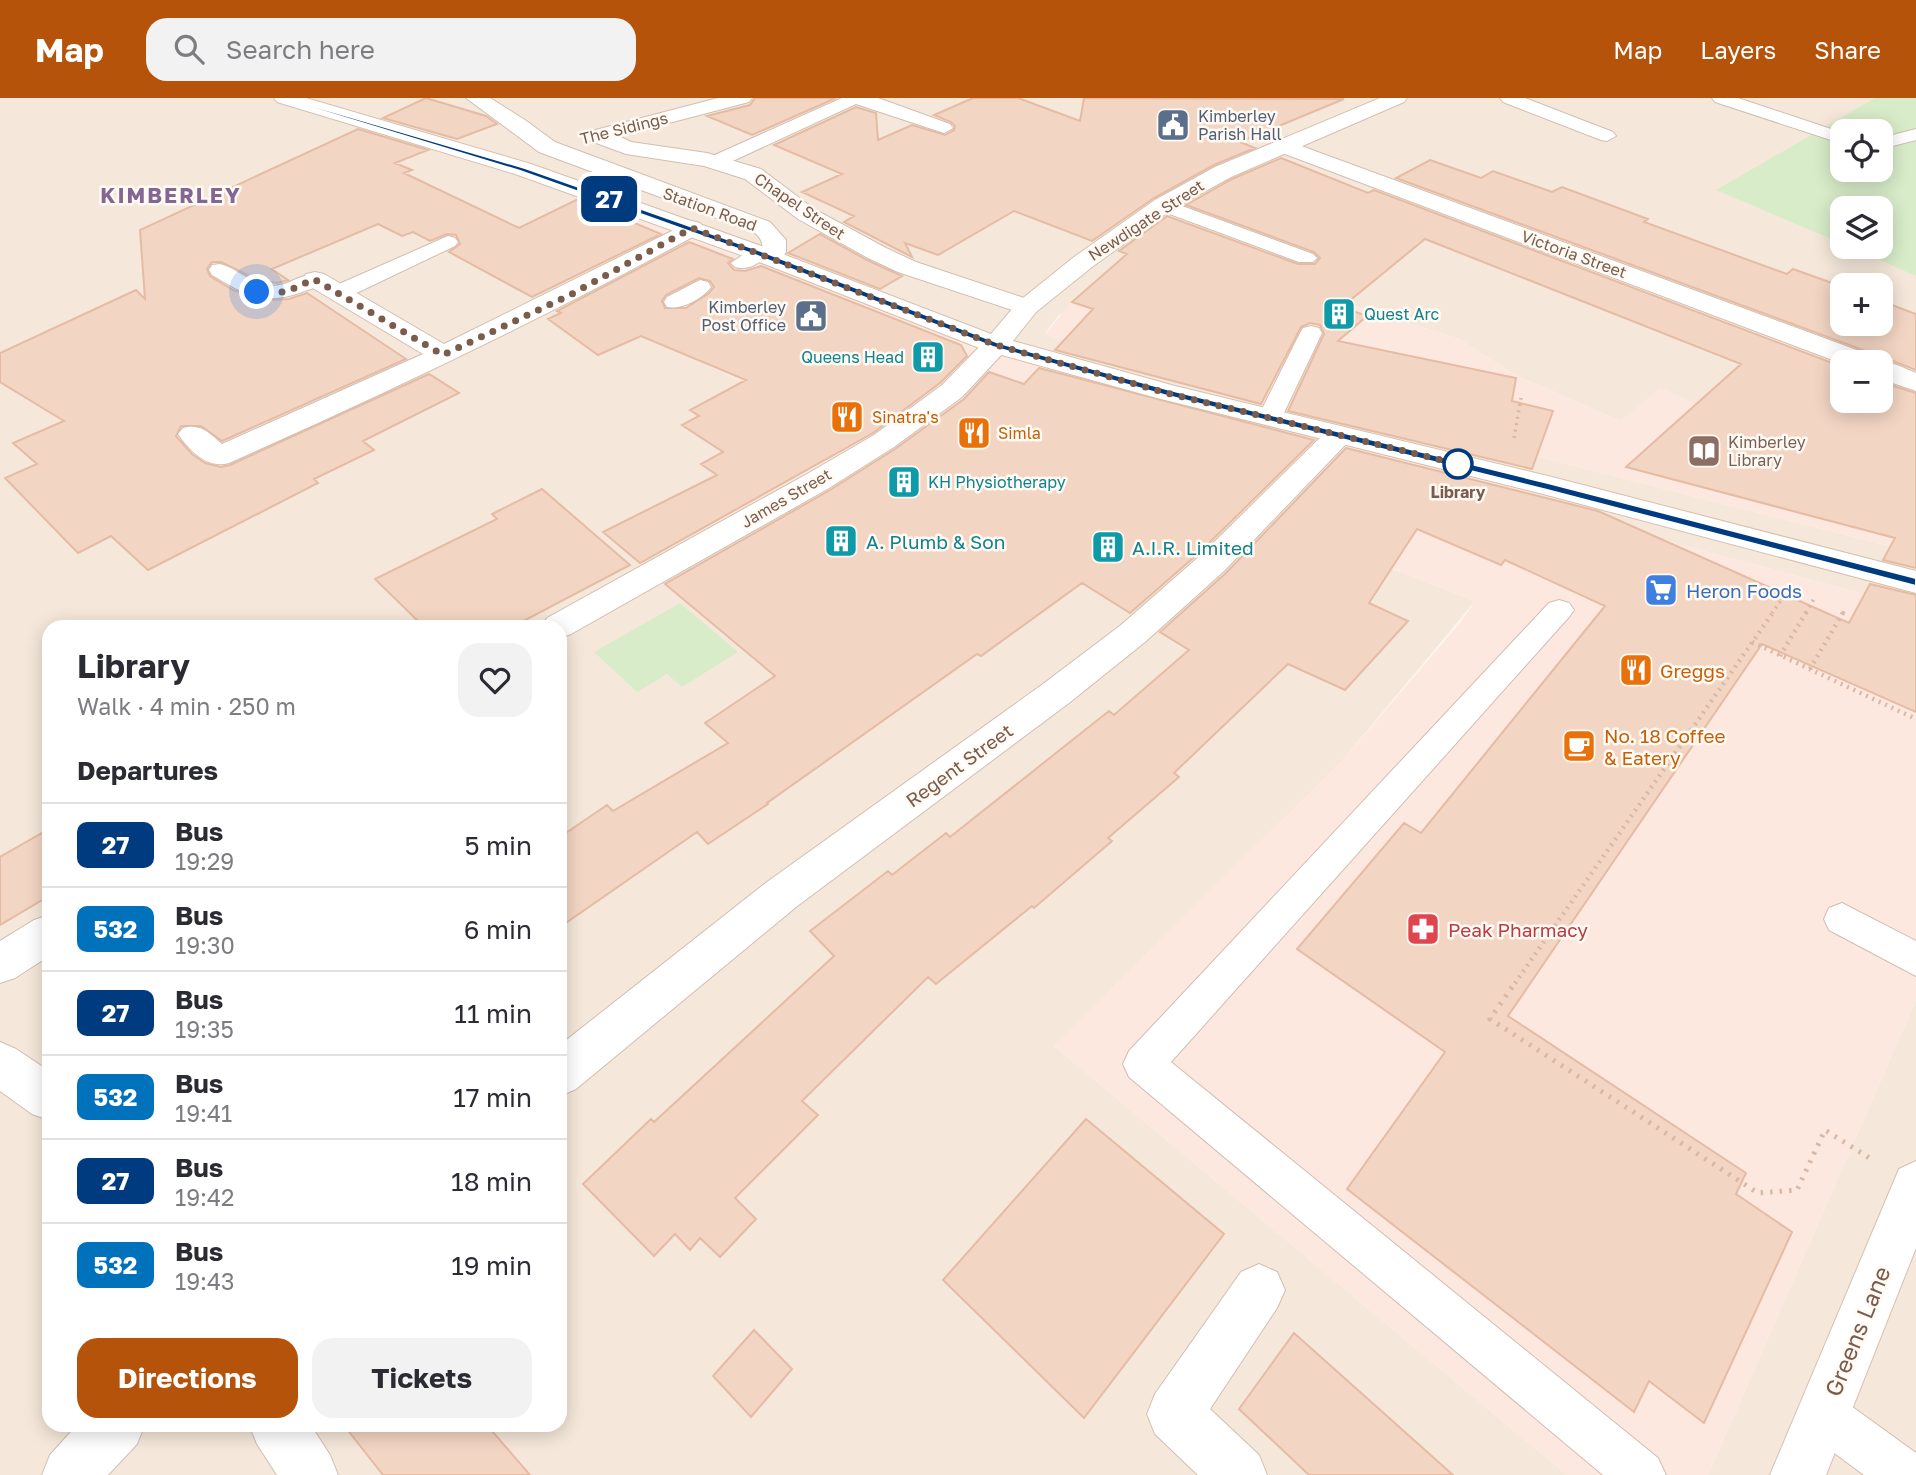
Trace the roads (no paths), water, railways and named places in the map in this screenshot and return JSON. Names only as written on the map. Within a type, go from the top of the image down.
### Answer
[{"type":"street","points":[[284,98],[523,169],[692,228],[757,258],[996,345],[1916,582]]},
{"type":"street","name":"Station Road","points":[[476,98],[518,124],[547,147],[762,227],[772,234],[775,251],[757,258]]},
{"type":"street","name":"The Sidings","points":[[547,147],[742,98]]},
{"type":"street","name":"Newdigate Street","points":[[996,345],[1027,307],[1083,262],[1163,205],[1210,178],[1397,98]]},
{"type":"street","name":"Chapel Street","points":[[600,135],[626,148],[715,162],[753,174],[806,214],[877,253],[908,267],[1027,307]]},
{"type":"street","name":"Victoria Street","points":[[1285,146],[1831,350]]},
{"type":"street","points":[[193,434],[218,457],[328,410],[570,295],[692,228]]},
{"type":"street","points":[[314,279],[443,355]]},
{"type":"street","name":"James Street","points":[[567,622],[818,481],[884,440],[952,391],[996,345]]},
{"type":"street","points":[[1893,374],[1916,383]]},
{"type":"street","name":"Regent Street","points":[[567,1068],[689,968],[855,838],[1076,681],[1170,603],[1225,552],[1339,435]]},
{"type":"street","points":[[0,964],[42,937]]},
{"type":"street","points":[[0,1064],[42,1093]]},
{"type":"street","name":"Greens Lane","points":[[1798,1475],[1912,1206]]},
{"type":"street","points":[[1239,1475],[1175,1414],[1259,1290]]},
{"type":"street","points":[[70,1475],[110,1432]]},
{"type":"street","points":[[281,1432],[310,1475]]},
{"type":"lane","points":[[1508,98],[1607,136]]},
{"type":"lane","points":[[1721,98],[1830,135]]},
{"type":"lane","points":[[715,162],[854,99],[867,100],[944,128]]},
{"type":"lane","points":[[1893,141],[1916,134]]},
{"type":"lane","points":[[1163,205],[1306,258]]},
{"type":"lane","points":[[338,293],[448,242]]},
{"type":"lane","points":[[220,270],[257,292],[270,295],[290,291],[314,279]]},
{"type":"lane","points":[[675,302],[701,287]]},
{"type":"lane","points":[[1270,417],[1311,332]]},
{"type":"lane","points":[[1559,610],[1143,1064],[1641,1475]]},
{"type":"lane","points":[[1842,919],[1916,960]]},
{"type":"lane","points":[[1823,1415],[1905,1475]]},
{"type":"place","name":"Kimberley Parish Hall","points":[[1173,125]]},
{"type":"place","name":"Quest Arc","points":[[1339,314]]},
{"type":"place","name":"Kimberley Post Office","points":[[811,316]]},
{"type":"place","name":"Queens Head","points":[[928,357]]},
{"type":"place","name":"Sinatra's","points":[[847,417]]},
{"type":"place","name":"Simla","points":[[974,433]]},
{"type":"place","name":"Kimberley Library","points":[[1704,451]]},
{"type":"place","name":"Library","points":[[1458,464]]},
{"type":"place","name":"KH Physiotherapy","points":[[904,482]]},
{"type":"place","name":"A. Plumb & Son","points":[[841,541]]},
{"type":"place","name":"A.I.R. Limited","points":[[1108,547]]},
{"type":"place","name":"Heron Foods","points":[[1661,590]]},
{"type":"place","name":"Greggs","points":[[1636,670]]},
{"type":"place","name":"No. 18 Coffee & Eatery","points":[[1579,746]]},
{"type":"place","name":"Peak Pharmacy","points":[[1423,929]]},
{"type":"district","name":"KIMBERLEY","points":[[171,195]]}]
